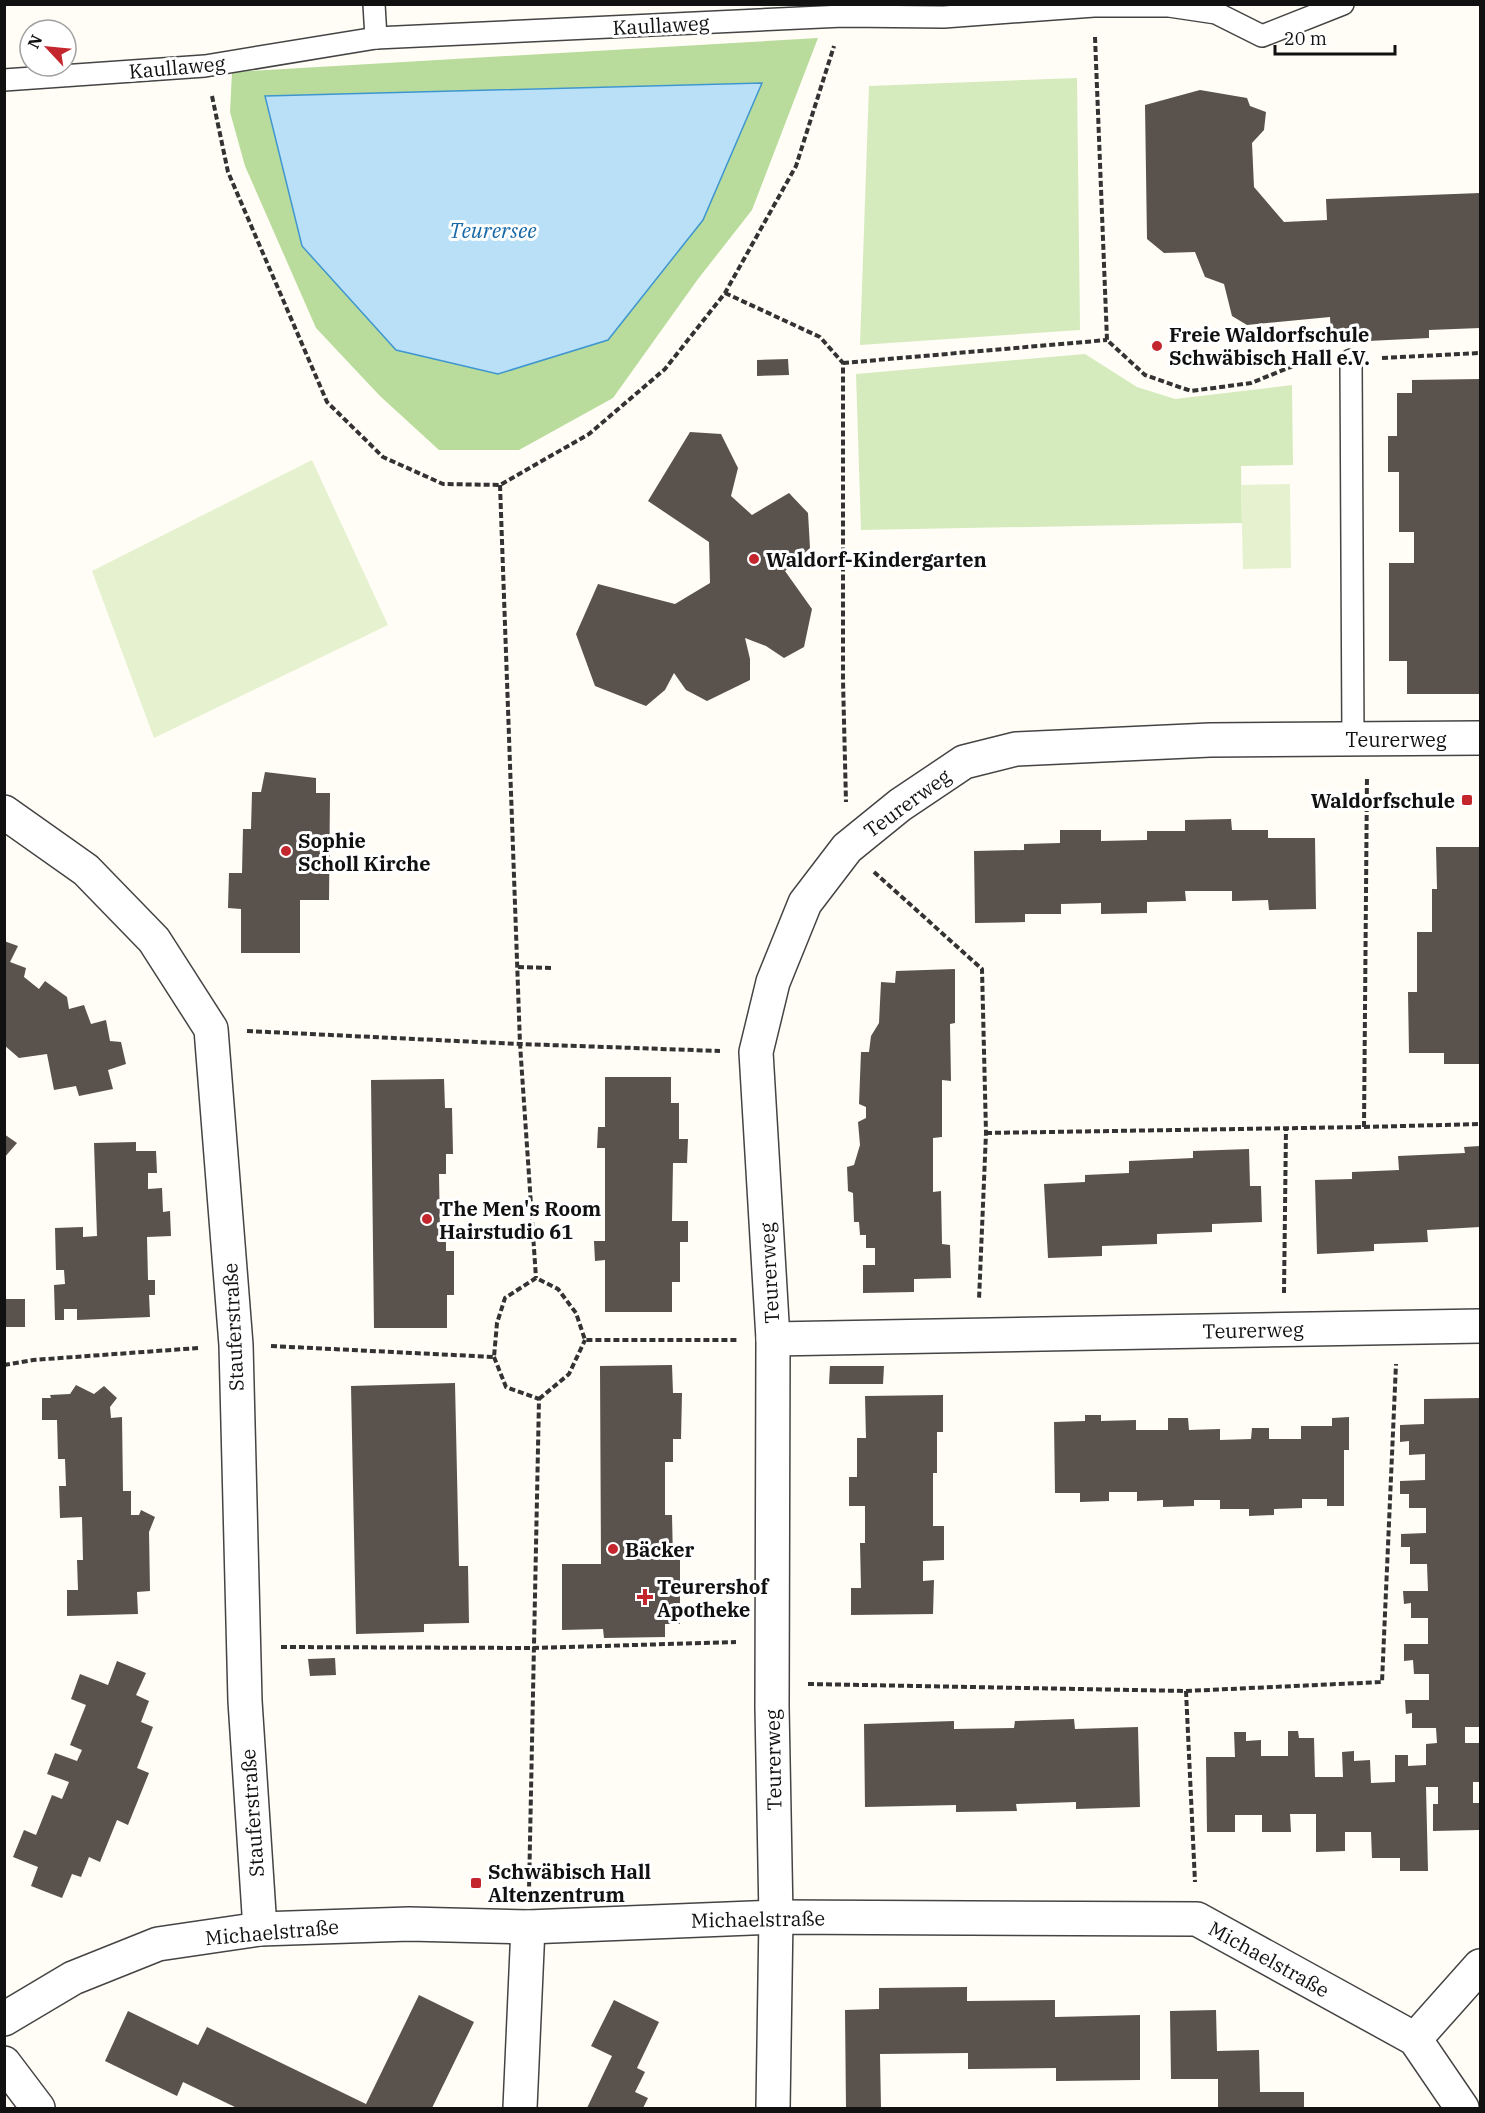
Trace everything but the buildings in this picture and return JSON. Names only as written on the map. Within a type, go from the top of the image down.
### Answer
[{"type":"street","name":"Teurerweg","points":[[772,2109],[776,1917],[772,1684],[773,1339],[756,1052],[773,982],[805,903],[847,848],[900,805],[964,762],[1016,749],[1210,740],[1480,738]]},
{"type":"street","name":"Stauferstraße","points":[[4,812],[86,870],[154,939],[211,1029],[236,1345],[245,1701],[260,1929]]},
{"type":"street","name":"Teurerweg","points":[[773,1339],[1480,1326]]},
{"type":"street","name":"Michaelstraße","points":[[4,2019],[73,1978],[158,1944],[260,1929],[409,1924],[528,1927],[776,1917],[1197,1919],[1415,2039],[1462,2109]]},
{"type":"street","points":[[520,2109],[528,1927]]},
{"type":"street","points":[[1415,2039],[1480,1966]]},
{"type":"street","points":[[4,2063],[38,2109]]},
{"type":"lane","points":[[374,4],[376,39]]},
{"type":"lane","name":"Kaullaweg","points":[[4,80],[205,66],[376,39],[843,16],[944,17],[1094,6],[1169,6],[1216,13],[1262,36],[1343,4]]},
{"type":"lane","points":[[1351,360],[1360,739]]},
{"type":"path","points":[[1094,6],[1107,340],[1145,375],[1191,391],[1251,383],[1293,366],[1351,360],[1480,353]]},
{"type":"path","points":[[205,66],[228,172],[327,402],[383,457],[443,484],[500,485],[589,434],[665,369],[725,293],[796,166],[843,16]]},
{"type":"path","points":[[725,293],[820,337],[843,363],[843,680],[847,848],[982,969],[986,1132],[978,1335]]},
{"type":"path","points":[[843,363],[1107,340]]},
{"type":"path","points":[[500,485],[520,1044],[536,1278]]},
{"type":"path","points":[[1360,739],[1364,1127]]},
{"type":"path","points":[[518,967],[554,968]]},
{"type":"path","points":[[211,1029],[520,1044],[756,1052]]},
{"type":"path","points":[[986,1132],[1480,1124]]},
{"type":"path","points":[[1283,1329],[1286,1128]]},
{"type":"path","points":[[528,1927],[539,1399],[569,1374],[585,1340],[576,1313],[558,1289],[536,1278]]},
{"type":"path","points":[[536,1278],[505,1298],[497,1323],[494,1357],[506,1388],[539,1399]]},
{"type":"path","points":[[772,1684],[1186,1691],[1382,1682],[1398,1327]]},
{"type":"path","points":[[585,1340],[773,1339]]},
{"type":"path","points":[[4,1365],[33,1360],[236,1345],[494,1357]]},
{"type":"path","points":[[243,1647],[534,1648],[723,1643],[772,1638]]},
{"type":"path","points":[[1186,1691],[1197,1919]]},
{"type":"green space","points":[[818,38],[752,210],[698,279],[613,398],[519,450],[439,450],[380,396],[316,328],[245,166],[230,112],[232,72]],"holes":[[[761,83],[396,350],[302,246],[265,97]]]},
{"type":"green space","points":[[1077,78],[1080,330],[860,345],[869,86]]},
{"type":"green space","points":[[1085,354],[1137,387],[1175,399],[1292,385],[1293,465],[1241,466],[1242,523],[861,530],[856,374]]},
{"type":"green space","points":[[312,460],[388,625],[154,738],[92,571]]},
{"type":"green space","points":[[1290,484],[1291,568],[1243,569],[1241,485]]},
{"type":"water","name":"Teurersee","points":[[762,83],[703,220],[608,340],[498,374],[396,350],[302,246],[265,96]]},
{"type":"place","name":"Freie Waldorfschule Schwäbisch Hall e.V.","points":[[1157,346]]},
{"type":"place","name":"Waldorf-Kindergarten","points":[[754,559]]},
{"type":"place","name":"Waldorfschule","points":[[1467,800]]},
{"type":"place","name":"Sophie Scholl Kirche","points":[[286,851]]},
{"type":"place","name":"The Men's Room Hairstudio 61","points":[[427,1219]]},
{"type":"place","name":"Bäcker","points":[[613,1549]]},
{"type":"place","name":"Teurershof Apotheke","points":[[645,1597]]},
{"type":"place","name":"Schwäbisch Hall Altenzentrum","points":[[476,1883]]}]
